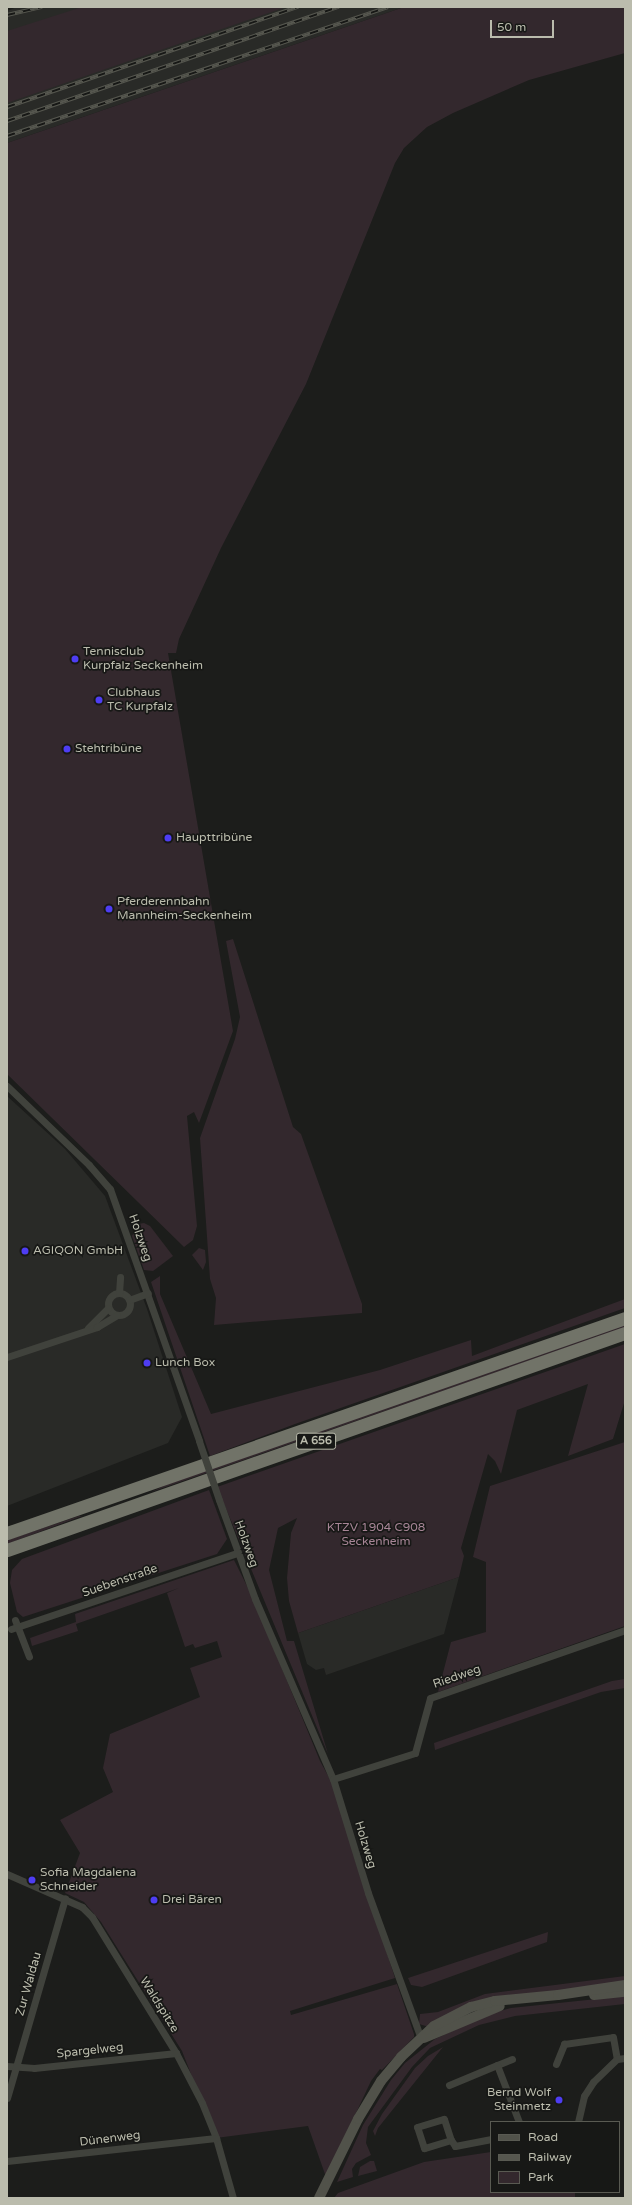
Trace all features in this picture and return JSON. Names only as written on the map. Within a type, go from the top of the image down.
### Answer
[{"type":"highway","name":"A 656","points":[[7,1533],[625,1318]]},
{"type":"highway","name":"A 656","points":[[7,1550],[625,1333]]},
{"type":"main road","points":[[319,2198],[334,2172],[358,2119],[381,2081],[421,2039],[474,2015],[521,2000],[625,1985]]},
{"type":"main road","points":[[558,1995],[625,1992]]},
{"type":"street","name":"Holzweg","points":[[7,1086],[89,1165],[110,1189],[148,1293],[236,1553],[333,1779],[368,1893],[421,2039]]},
{"type":"street","points":[[119,1293],[120,1277]]},
{"type":"street","points":[[119,1293],[129,1300]]},
{"type":"street","points":[[88,1328],[108,1308],[112,1296],[119,1293]]},
{"type":"street","points":[[129,1300],[148,1293]]},
{"type":"street","points":[[7,1356],[88,1328],[97,1327],[117,1315],[128,1312],[129,1300]]},
{"type":"street","points":[[108,1308],[117,1315]]},
{"type":"street","name":"Suebenstraße","points":[[14,1628],[236,1553]]},
{"type":"street","points":[[15,1620],[14,1628],[29,1656]]},
{"type":"street","name":"Riedweg","points":[[333,1779],[415,1753],[430,1698],[625,1630]]},
{"type":"street","name":"Waldspitze","points":[[7,1874],[65,1898],[82,1907],[92,1917],[176,2054],[202,2103],[216,2138],[233,2198]]},
{"type":"street","name":"Zur Waldau","points":[[7,2098],[65,1898]]},
{"type":"street","points":[[556,2064],[564,2044],[613,2036],[617,2060]]},
{"type":"street","name":"Spargelweg","points":[[7,2066],[16,2068],[176,2054]]},
{"type":"street","points":[[578,2121],[584,2096],[592,2082],[617,2060],[625,2058]]},
{"type":"street","points":[[449,2085],[512,2059]]},
{"type":"street","points":[[497,2065],[519,2121]]},
{"type":"street","points":[[451,2140],[424,2148],[417,2127],[444,2119],[451,2140],[455,2146],[490,2139]]},
{"type":"street","name":"Dünenweg","points":[[7,2161],[216,2138]]},
{"type":"shaded area","points":[[17,7],[404,7],[7,143],[7,11]]},
{"type":"shaded area","points":[[7,1096],[65,1149],[105,1196],[147,1309],[182,1417],[168,1443],[7,1506]]},
{"type":"shaded area","points":[[459,1577],[444,1634],[326,1675],[324,1668],[316,1670],[307,1664],[298,1633]]},
{"type":"green space","points":[[82,7],[286,7],[7,103],[7,31]]},
{"type":"green space","points":[[404,7],[625,7],[625,53],[529,80],[453,113],[427,127],[404,148],[395,163],[306,384],[221,548],[179,639],[176,653],[168,653],[233,1031],[199,1123],[194,1112],[187,1116],[197,1226],[193,1240],[184,1247],[7,1074],[7,143]]},
{"type":"green space","points":[[233,939],[293,1127],[301,1134],[362,1304],[362,1313],[214,1325],[216,1298],[210,1279],[200,1138],[235,1039],[240,1017],[226,941]]},
{"type":"green space","points":[[144,1223],[150,1226],[173,1256],[153,1271],[144,1270],[132,1236],[138,1224]]},
{"type":"green space","points":[[199,1248],[205,1250],[206,1262],[203,1270],[192,1255]]},
{"type":"green space","points":[[160,1276],[160,1294],[211,1414],[380,1370],[471,1340],[472,1356],[625,1299],[625,1308],[295,1424],[210,1456],[151,1282]]},
{"type":"green space","points":[[625,1324],[625,1328],[151,1492],[168,1484]]},
{"type":"green space","name":"KTZV 1904 C908 Seckenheim","points":[[625,1344],[625,1400],[613,1439],[568,1456],[588,1384],[517,1410],[501,1474],[495,1461],[488,1454],[461,1548],[464,1556],[459,1577],[298,1633],[289,1601],[287,1578],[291,1533],[297,1518],[278,1528],[269,1570],[287,1641],[294,1641],[328,1754],[217,1487]]},
{"type":"green space","points":[[625,1442],[625,1626],[438,1692],[451,1642],[486,1632],[486,1562],[473,1557],[490,1486]]},
{"type":"green space","points":[[209,1490],[227,1539],[217,1554],[23,1617],[17,1612],[10,1583],[12,1570],[22,1559]]},
{"type":"green space","points":[[82,1516],[7,1544],[7,1540]]},
{"type":"green space","points":[[234,1560],[252,1596],[320,1761],[331,1781],[395,1978],[290,2011],[291,2015],[397,1984],[414,2034],[414,2037],[382,2070],[380,2069],[371,2081],[326,2177],[308,2126],[216,2138],[182,2051],[101,1922],[84,1902],[65,1893],[80,1853],[60,1820],[113,1792],[103,1768],[110,1734],[200,1697],[190,1668],[222,1657],[217,1641],[195,1648],[193,1644],[185,1647],[167,1593],[179,1588],[76,1624],[78,1631],[32,1646],[30,1638],[76,1622],[75,1614]]},
{"type":"green space","points":[[625,1679],[625,1688],[601,1692],[435,1750],[434,1743],[612,1681]]},
{"type":"green space","points":[[548,1932],[547,1942],[422,1987],[411,1985],[408,1978]]},
{"type":"green space","points":[[625,1976],[625,1983],[504,1997],[429,2027],[419,2024],[420,2014],[438,2012],[485,1994]]},
{"type":"green space","points":[[625,1996],[625,2004],[515,2016],[479,2025],[430,2048],[412,2067],[368,2127],[366,2143],[371,2155],[356,2163],[352,2169],[353,2177],[337,2182],[363,2125],[391,2080],[405,2063],[435,2039],[489,2014],[511,2008]]},
{"type":"green space","points":[[443,2047],[378,2128],[375,2136],[373,2131],[382,2114],[415,2068],[428,2056]]},
{"type":"green space","points":[[490,2152],[490,2193],[575,2193],[575,2198],[334,2198],[338,2193],[424,2162]]},
{"type":"green space","points":[[370,2161],[374,2161],[377,2171],[358,2176],[360,2167]]},
{"type":"railway","points":[[7,15],[42,7]]},
{"type":"railway","points":[[7,107],[298,7]]},
{"type":"railway","points":[[7,121],[339,7]]},
{"type":"railway","points":[[7,136],[388,7]]},
{"type":"place","name":"Tennisclub Kurpfalz Seckenheim","points":[[75,659]]},
{"type":"place","name":"Clubhaus TC Kurpfalz","points":[[99,700]]},
{"type":"place","name":"Stehtribüne","points":[[67,749]]},
{"type":"place","name":"Haupttribüne","points":[[168,838]]},
{"type":"place","name":"Pferderennbahn Mannheim-Seckenheim","points":[[109,909]]},
{"type":"place","name":"AGIQON GmbH","points":[[25,1251]]},
{"type":"place","name":"Lunch Box","points":[[147,1363]]},
{"type":"place","name":"Sofia Magdalena Schneider","points":[[32,1880]]},
{"type":"place","name":"Drei Bären","points":[[154,1900]]},
{"type":"place","name":"Bernd Wolf Steinmetz","points":[[559,2100]]}]
